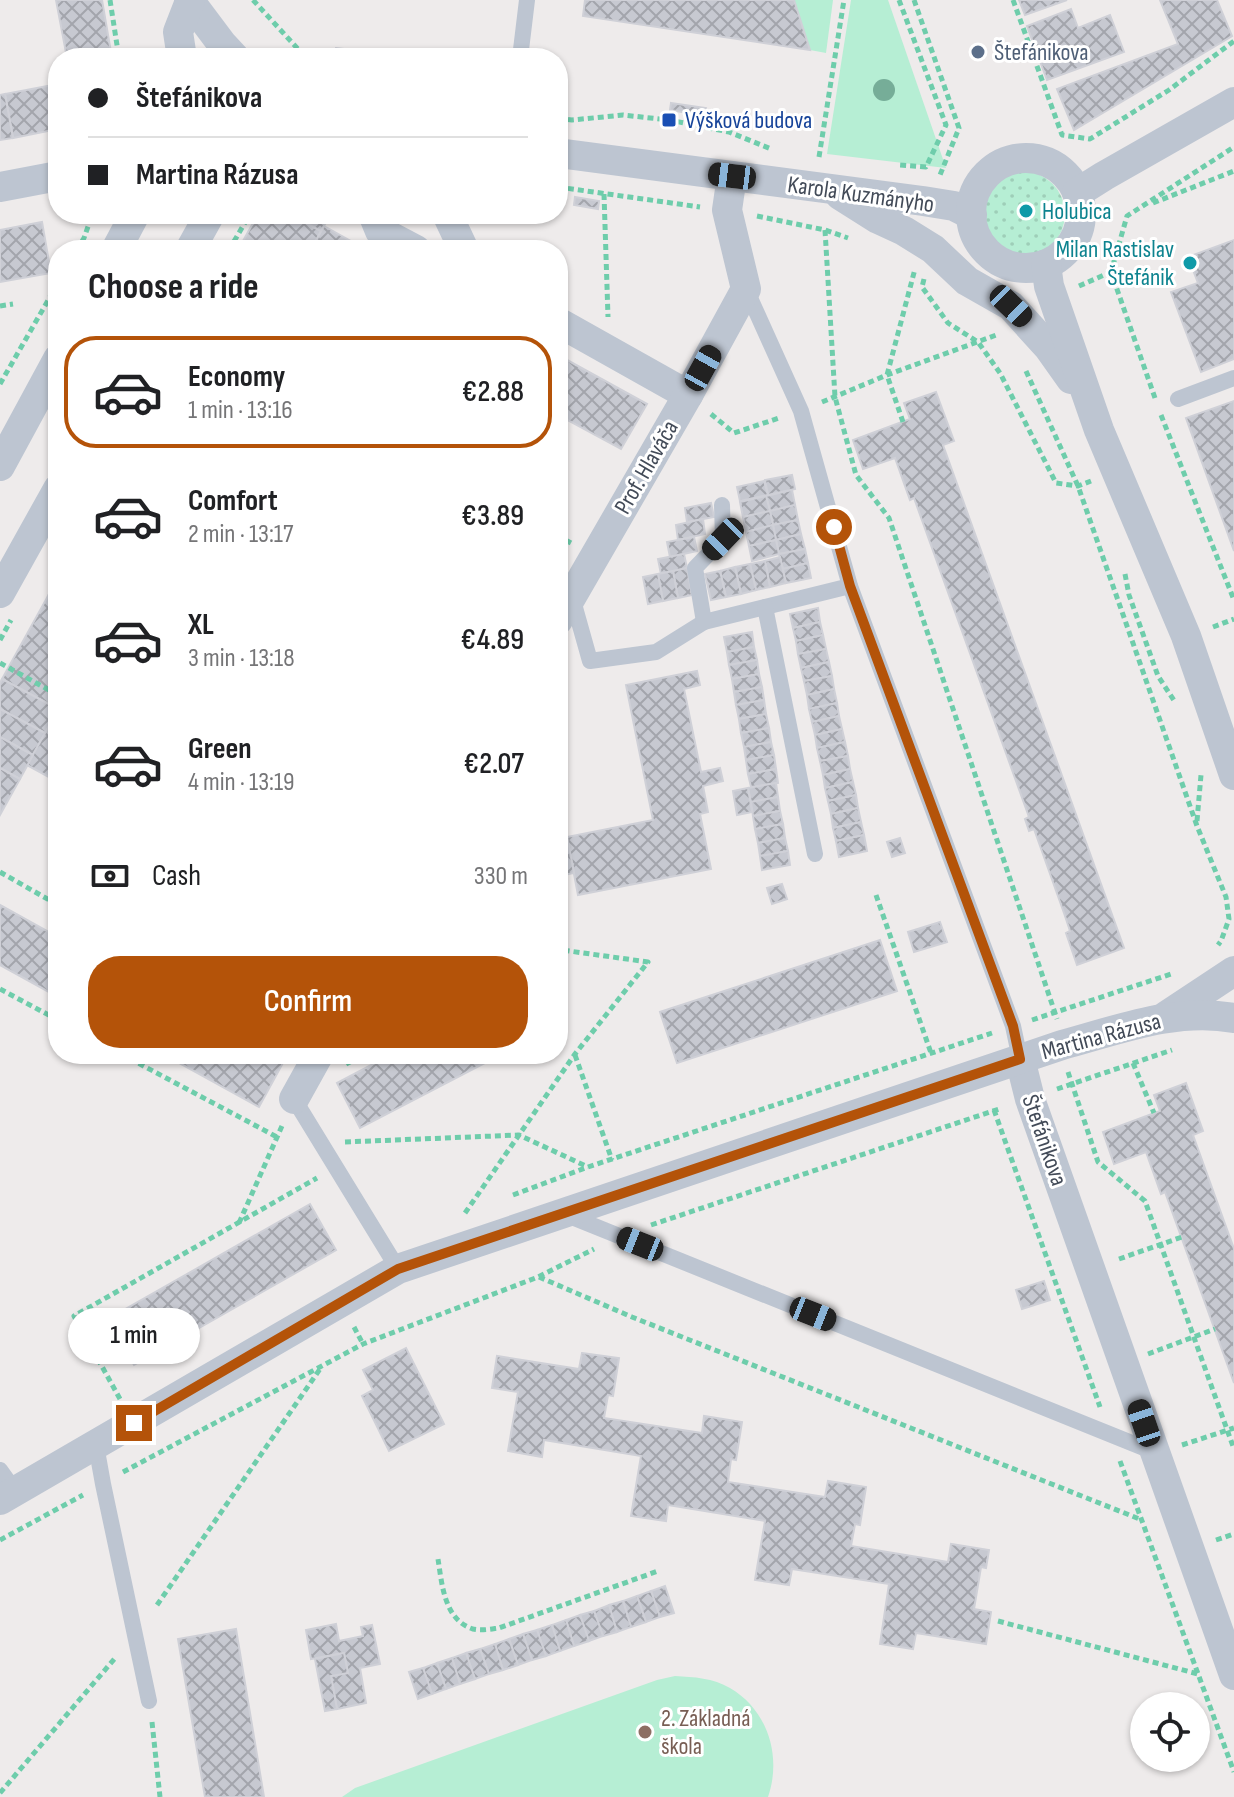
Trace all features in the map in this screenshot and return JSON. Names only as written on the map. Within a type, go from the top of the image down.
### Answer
[{"type":"street","points":[[180,48],[178,32],[190,1]]},
{"type":"street","points":[[190,1],[226,48]]},
{"type":"street","points":[[1077,193],[1234,102]]},
{"type":"street","name":"Karola Kuzmányho","points":[[568,154],[923,201],[954,206],[972,215]]},
{"type":"street","points":[[1026,158],[1057,168],[1069,179],[1077,193],[1081,217],[1074,241],[1057,259],[1046,264],[1029,268],[1012,266],[996,259],[983,247],[975,232],[972,215],[976,192],[990,173],[1010,161],[1026,158]]},
{"type":"street","points":[[732,176],[727,210],[746,289]]},
{"type":"street","points":[[0,187],[48,178]]},
{"type":"street","points":[[831,190],[933,249],[967,281],[1011,306],[1025,319],[1076,386],[1099,430]]},
{"type":"street","points":[[377,224],[380,231],[397,240]]},
{"type":"street","points":[[1046,264],[1049,286],[1099,430],[1186,636],[1234,775]]},
{"type":"street","name":"Prof. Hlaváča","points":[[568,603],[746,289]]},
{"type":"street","points":[[568,327],[688,395]]},
{"type":"street","points":[[0,466],[48,377]]},
{"type":"street","points":[[0,593],[48,507]]},
{"type":"street","points":[[1164,1017],[1234,971]]},
{"type":"street","name":"Martina Rázusa","points":[[5,1487],[96,1445],[398,1269],[1062,1045],[1164,1017],[1221,1015],[1234,1018]]},
{"type":"street","name":"Štefánikova","points":[[1020,1059],[1030,1099],[1234,1675]]},
{"type":"street","points":[[294,1099],[313,1064]]},
{"type":"lane","points":[[521,48],[527,0]]},
{"type":"lane","name":"Štefánikova","points":[[746,289],[801,411],[850,586],[1013,1026],[1020,1059]]},
{"type":"lane","points":[[1178,399],[1234,378]]},
{"type":"lane","points":[[704,622],[695,568],[723,539],[722,505]]},
{"type":"lane","points":[[568,614],[590,661],[656,652],[704,622],[850,586]]},
{"type":"lane","points":[[765,607],[815,854]]},
{"type":"lane","points":[[294,1099],[398,1269]]},
{"type":"lane","points":[[562,1213],[1154,1453]]},
{"type":"lane","points":[[96,1445],[149,1701]]},
{"type":"path","points":[[110,0],[117,48]]},
{"type":"path","points":[[253,0],[297,48]]},
{"type":"path","points":[[808,156],[819,157],[844,0]]},
{"type":"path","points":[[899,0],[946,125],[926,167],[923,201]]},
{"type":"path","points":[[1013,0],[1062,135],[1090,139],[1169,90],[1234,41]]},
{"type":"path","points":[[568,119],[623,115],[669,120],[729,132],[784,154]]},
{"type":"path","points":[[1127,216],[1234,147]]},
{"type":"path","points":[[896,164],[926,167]]},
{"type":"path","points":[[1143,207],[1234,171]]},
{"type":"path","points":[[568,189],[727,210],[825,230],[835,397],[856,475],[889,518],[1055,1011],[1071,1083],[1098,1162],[1145,1201],[1231,1429],[1234,1449]]},
{"type":"path","points":[[604,194],[609,350]]},
{"type":"path","points":[[903,422],[887,375],[919,242]]},
{"type":"path","points":[[0,384],[48,300]]},
{"type":"path","points":[[0,306],[13,304]]},
{"type":"path","points":[[688,395],[734,433],[801,411],[887,375],[1008,331]]},
{"type":"path","points":[[1020,359],[1078,486],[1197,826],[1226,897],[1229,919],[1221,941],[1213,949]]},
{"type":"path","points":[[1122,565],[1129,595],[1158,676],[1181,711]]},
{"type":"path","points":[[1209,628],[1234,619]]},
{"type":"path","points":[[0,663],[48,689]]},
{"type":"path","points":[[1197,826],[1201,773]]},
{"type":"path","points":[[0,872],[48,899]]},
{"type":"path","points":[[876,895],[931,1053]]},
{"type":"path","points":[[1226,897],[1234,897]]},
{"type":"path","points":[[465,1213],[575,1054],[648,962],[568,951]]},
{"type":"path","points":[[0,989],[48,1015]]},
{"type":"path","points":[[0,1540],[152,1455],[363,1344],[538,1277],[619,1235],[1176,1049]]},
{"type":"path","points":[[575,1054],[612,1160]]},
{"type":"path","points":[[1133,1063],[1154,1113]]},
{"type":"path","points":[[140,1064],[277,1137]]},
{"type":"path","points":[[239,1223],[294,1099]]},
{"type":"path","points":[[320,1143],[519,1135],[588,1167]]},
{"type":"path","points":[[152,1455],[74,1316],[336,1168]]},
{"type":"path","points":[[1090,1269],[1182,1237]]},
{"type":"path","points":[[538,1277],[1142,1520]]},
{"type":"path","points":[[1123,1363],[1215,1329]]},
{"type":"path","points":[[157,1605],[321,1368]]},
{"type":"path","points":[[1154,1453],[1231,1429]]},
{"type":"path","points":[[438,1559],[444,1596],[458,1621],[476,1630],[499,1628],[658,1571]]},
{"type":"path","points":[[998,1621],[1198,1674]]},
{"type":"path","points":[[0,1793],[136,1634]]},
{"type":"path","points":[[149,1701],[160,1797]]},
{"type":"green space","points":[[794,0],[833,0],[826,53],[810,50]]},
{"type":"green space","points":[[851,0],[888,0],[946,168],[827,154]]},
{"type":"green space","points":[[1022,171],[1039,174],[1053,183],[1062,197],[1065,214],[1062,231],[1053,245],[1039,254],[1022,257],[1005,254],[991,245],[982,231],[979,214],[982,197],[991,183],[1005,174]]},
{"type":"green space","points":[[675,1676],[717,1682],[743,1697],[754,1709],[772,1751],[772,1782],[768,1797],[342,1797],[355,1788]]},
{"type":"building","points":[[56,0],[102,0],[110,48],[65,48]]},
{"type":"building","points":[[585,0],[794,0],[810,50],[583,16]]},
{"type":"building","points":[[1019,0],[1067,0],[1025,15]]},
{"type":"building","points":[[1160,0],[1217,0],[1232,36],[1074,130],[1057,89],[1178,44]]},
{"type":"building","points":[[1071,9],[1078,28],[1110,15],[1124,52],[1047,80],[1027,26]]},
{"type":"building","points":[[48,86],[48,131],[13,138],[5,94]]},
{"type":"building","points":[[5,94],[13,138],[0,140],[0,95]]},
{"type":"building","points":[[671,103],[706,108],[705,116],[670,110]]},
{"type":"building","points":[[575,197],[599,201],[598,209],[574,205]]},
{"type":"building","points":[[42,222],[48,274],[0,282],[0,230]]},
{"type":"building","points":[[252,224],[308,224],[321,231],[316,240],[244,240]]},
{"type":"building","points":[[308,224],[325,224],[321,231]]},
{"type":"building","points":[[324,226],[349,240],[316,240]]},
{"type":"building","points":[[1234,240],[1234,359],[1201,372],[1171,292],[1198,283],[1188,257]]},
{"type":"building","points":[[568,361],[647,404],[621,449],[568,420]]},
{"type":"building","points":[[936,392],[954,441],[943,445],[1124,948],[1077,965],[1066,933],[1070,931],[1064,913],[1034,829],[1029,831],[1025,819],[1029,817],[914,498],[910,500],[895,458],[863,469],[853,440],[910,419],[904,403]]},
{"type":"building","points":[[1234,401],[1234,551],[1186,418]]},
{"type":"building","points":[[792,475],[795,489],[768,495],[765,480]]},
{"type":"building","points":[[764,481],[768,495],[740,501],[737,487]]},
{"type":"building","points":[[792,490],[795,505],[770,511],[766,496]]},
{"type":"building","points":[[766,496],[770,511],[743,517],[740,502]]},
{"type":"building","points":[[711,503],[714,517],[687,522],[685,508]]},
{"type":"building","points":[[795,505],[798,520],[773,525],[770,511]]},
{"type":"building","points":[[770,511],[773,525],[746,532],[743,517]]},
{"type":"building","points":[[703,519],[705,534],[678,540],[676,525]]},
{"type":"building","points":[[798,520],[801,534],[776,540],[773,525]]},
{"type":"building","points":[[773,525],[776,540],[749,546],[746,532]]},
{"type":"building","points":[[801,534],[805,549],[779,554],[776,540]]},
{"type":"building","points":[[694,537],[697,551],[670,557],[667,542]]},
{"type":"building","points":[[776,540],[779,554],[752,561],[749,546]]},
{"type":"building","points":[[805,549],[808,563],[783,569],[779,554]]},
{"type":"building","points":[[684,554],[687,568],[661,574],[658,559]]},
{"type":"building","points":[[780,557],[786,583],[770,587],[765,561]]},
{"type":"building","points":[[765,561],[770,587],[756,590],[750,564]]},
{"type":"building","points":[[808,563],[811,578],[786,583],[783,569]]},
{"type":"building","points":[[750,564],[756,590],[741,594],[735,567]]},
{"type":"building","points":[[735,567],[741,594],[726,597],[720,571]]},
{"type":"building","points":[[687,568],[692,595],[678,598],[673,571]]},
{"type":"building","points":[[673,571],[678,598],[663,601],[658,574]]},
{"type":"building","points":[[720,571],[726,597],[711,600],[705,574]]},
{"type":"building","points":[[658,574],[663,601],[648,604],[643,577]]},
{"type":"building","points":[[48,596],[48,704],[2,679]]},
{"type":"building","points":[[818,608],[820,622],[793,628],[790,614]]},
{"type":"building","points":[[820,622],[823,635],[796,641],[793,628]]},
{"type":"building","points":[[752,632],[754,647],[727,652],[724,637]]},
{"type":"building","points":[[823,635],[826,649],[798,654],[796,641]]},
{"type":"building","points":[[754,647],[757,660],[729,665],[727,652]]},
{"type":"building","points":[[826,649],[829,662],[801,668],[798,654]]},
{"type":"building","points":[[757,660],[759,674],[732,679],[729,665]]},
{"type":"building","points":[[829,662],[832,676],[804,681],[801,668]]},
{"type":"building","points":[[697,671],[700,685],[684,689],[701,772],[720,768],[723,781],[703,786],[708,812],[700,814],[711,869],[578,895],[568,837],[653,820],[626,685]]},
{"type":"building","points":[[759,674],[762,687],[734,692],[732,679]]},
{"type":"building","points":[[832,676],[834,689],[807,695],[804,681]]},
{"type":"building","points":[[2,679],[48,704],[48,727],[45,733],[0,709]]},
{"type":"building","points":[[762,687],[764,700],[736,705],[734,692]]},
{"type":"building","points":[[834,689],[837,703],[809,709],[807,695]]},
{"type":"building","points":[[764,700],[766,714],[739,719],[736,705]]},
{"type":"building","points":[[837,703],[839,716],[812,722],[809,709]]},
{"type":"building","points":[[0,709],[45,733],[33,755],[0,737]]},
{"type":"building","points":[[766,714],[769,728],[741,733],[739,719]]},
{"type":"building","points":[[839,716],[842,729],[815,735],[812,722]]},
{"type":"building","points":[[48,728],[48,777],[27,765]]},
{"type":"building","points":[[769,728],[771,742],[744,747],[741,733]]},
{"type":"building","points":[[842,729],[845,742],[817,748],[815,735]]},
{"type":"building","points":[[0,737],[33,755],[20,779],[0,768]]},
{"type":"building","points":[[771,742],[774,755],[746,760],[744,747]]},
{"type":"building","points":[[845,742],[848,756],[820,761],[817,748]]},
{"type":"building","points":[[774,755],[776,769],[748,774],[746,760]]},
{"type":"building","points":[[848,756],[850,769],[823,775],[820,761]]},
{"type":"building","points":[[0,768],[20,779],[0,815]]},
{"type":"building","points":[[776,769],[778,783],[751,787],[748,774]]},
{"type":"building","points":[[850,769],[853,782],[825,788],[823,775]]},
{"type":"building","points":[[853,782],[856,795],[828,801],[825,788]]},
{"type":"building","points":[[776,783],[778,797],[751,802],[748,788]]},
{"type":"building","points":[[748,788],[752,812],[737,815],[733,791]]},
{"type":"building","points":[[856,795],[858,808],[831,814],[828,801]]},
{"type":"building","points":[[778,797],[780,811],[753,816],[751,802]]},
{"type":"building","points":[[858,808],[861,822],[833,828],[831,814]]},
{"type":"building","points":[[780,811],[783,824],[755,829],[753,816]]},
{"type":"building","points":[[861,822],[864,835],[836,841],[833,828]]},
{"type":"building","points":[[783,824],[785,838],[758,843],[755,829]]},
{"type":"building","points":[[864,835],[867,851],[839,857],[836,841]]},
{"type":"building","points":[[785,838],[788,851],[760,856],[758,843]]},
{"type":"building","points":[[900,838],[905,853],[892,857],[887,842]]},
{"type":"building","points":[[568,842],[574,873],[568,874]]},
{"type":"building","points":[[788,851],[790,865],[762,870],[760,856]]},
{"type":"building","points":[[782,884],[787,899],[772,904],[767,888]]},
{"type":"building","points":[[0,905],[48,931],[48,991],[0,965]]},
{"type":"building","points":[[940,922],[947,942],[914,952],[908,932]]},
{"type":"building","points":[[880,940],[897,991],[677,1063],[660,1012]]},
{"type":"building","points":[[181,1064],[282,1064],[259,1107]]},
{"type":"building","points":[[373,1064],[483,1064],[360,1128],[337,1083]]},
{"type":"building","points":[[1186,1083],[1203,1131],[1193,1135],[1234,1249],[1234,1383],[1165,1192],[1161,1194],[1146,1152],[1114,1164],[1103,1132],[1160,1111],[1154,1095]]},
{"type":"building","points":[[310,1204],[336,1250],[134,1365],[108,1319]]},
{"type":"building","points":[[1044,1281],[1050,1300],[1022,1309],[1016,1290]]},
{"type":"building","points":[[406,1348],[444,1424],[389,1451],[362,1396],[373,1390],[363,1370]]},
{"type":"building","points":[[582,1353],[619,1358],[613,1396],[608,1395],[604,1418],[702,1433],[704,1416],[742,1422],[736,1460],[731,1459],[728,1482],[825,1497],[828,1481],[866,1487],[860,1525],[855,1524],[851,1546],[948,1562],[951,1544],[989,1550],[986,1568],[981,1567],[974,1609],[991,1612],[986,1644],[916,1633],[913,1649],[880,1644],[889,1584],[792,1569],[789,1585],[755,1580],[765,1521],[668,1505],[666,1521],[631,1516],[641,1456],[544,1440],[542,1457],[508,1451],[518,1392],[492,1388],[497,1356],[579,1369]]},
{"type":"building","points":[[665,1586],[674,1613],[660,1617],[651,1591]]},
{"type":"building","points":[[651,1591],[660,1617],[646,1622],[637,1596]]},
{"type":"building","points":[[637,1596],[646,1622],[631,1627],[623,1601]]},
{"type":"building","points":[[623,1601],[631,1627],[617,1632],[609,1605]]},
{"type":"building","points":[[609,1605],[617,1632],[603,1636],[594,1611]]},
{"type":"building","points":[[594,1611],[603,1636],[589,1641],[580,1615]]},
{"type":"building","points":[[580,1615],[589,1641],[574,1646],[566,1620]]},
{"type":"building","points":[[566,1620],[574,1646],[560,1651],[552,1625]]},
{"type":"building","points":[[336,1624],[339,1641],[363,1636],[361,1627],[372,1625],[380,1664],[360,1668],[366,1703],[337,1709],[331,1676],[348,1673],[344,1653],[311,1659],[306,1630]]},
{"type":"building","points":[[552,1625],[560,1651],[546,1656],[537,1630]]},
{"type":"building","points":[[236,1629],[264,1797],[205,1797],[178,1639]]},
{"type":"building","points":[[537,1630],[546,1656],[532,1660],[523,1634]]},
{"type":"building","points":[[523,1634],[532,1660],[518,1665],[509,1639]]},
{"type":"building","points":[[509,1639],[518,1665],[503,1670],[495,1644]]},
{"type":"building","points":[[495,1644],[503,1670],[489,1674],[480,1649]]},
{"type":"building","points":[[480,1649],[489,1674],[475,1679],[466,1653]]},
{"type":"building","points":[[344,1653],[348,1673],[331,1676],[337,1709],[325,1711],[315,1659]]},
{"type":"building","points":[[466,1653],[475,1679],[460,1684],[452,1658]]},
{"type":"building","points":[[452,1658],[460,1684],[446,1689],[437,1663]]},
{"type":"building","points":[[437,1663],[446,1689],[432,1694],[423,1668]]},
{"type":"building","points":[[423,1668],[432,1694],[418,1699],[409,1672]]},
{"type":"place","name":"Štefánikova","points":[[978,52]]},
{"type":"place","name":"Výšková budova","points":[[669,120]]},
{"type":"place","name":"Holubica","points":[[1026,211]]},
{"type":"place","name":"Milan Rastislav Štefánik","points":[[1190,263]]},
{"type":"place","name":"2. Základná škola","points":[[645,1732]]},
{"type":"route","points":[[134,1423],[398,1269],[1020,1059],[1013,1026],[850,586],[834,527]]}]
